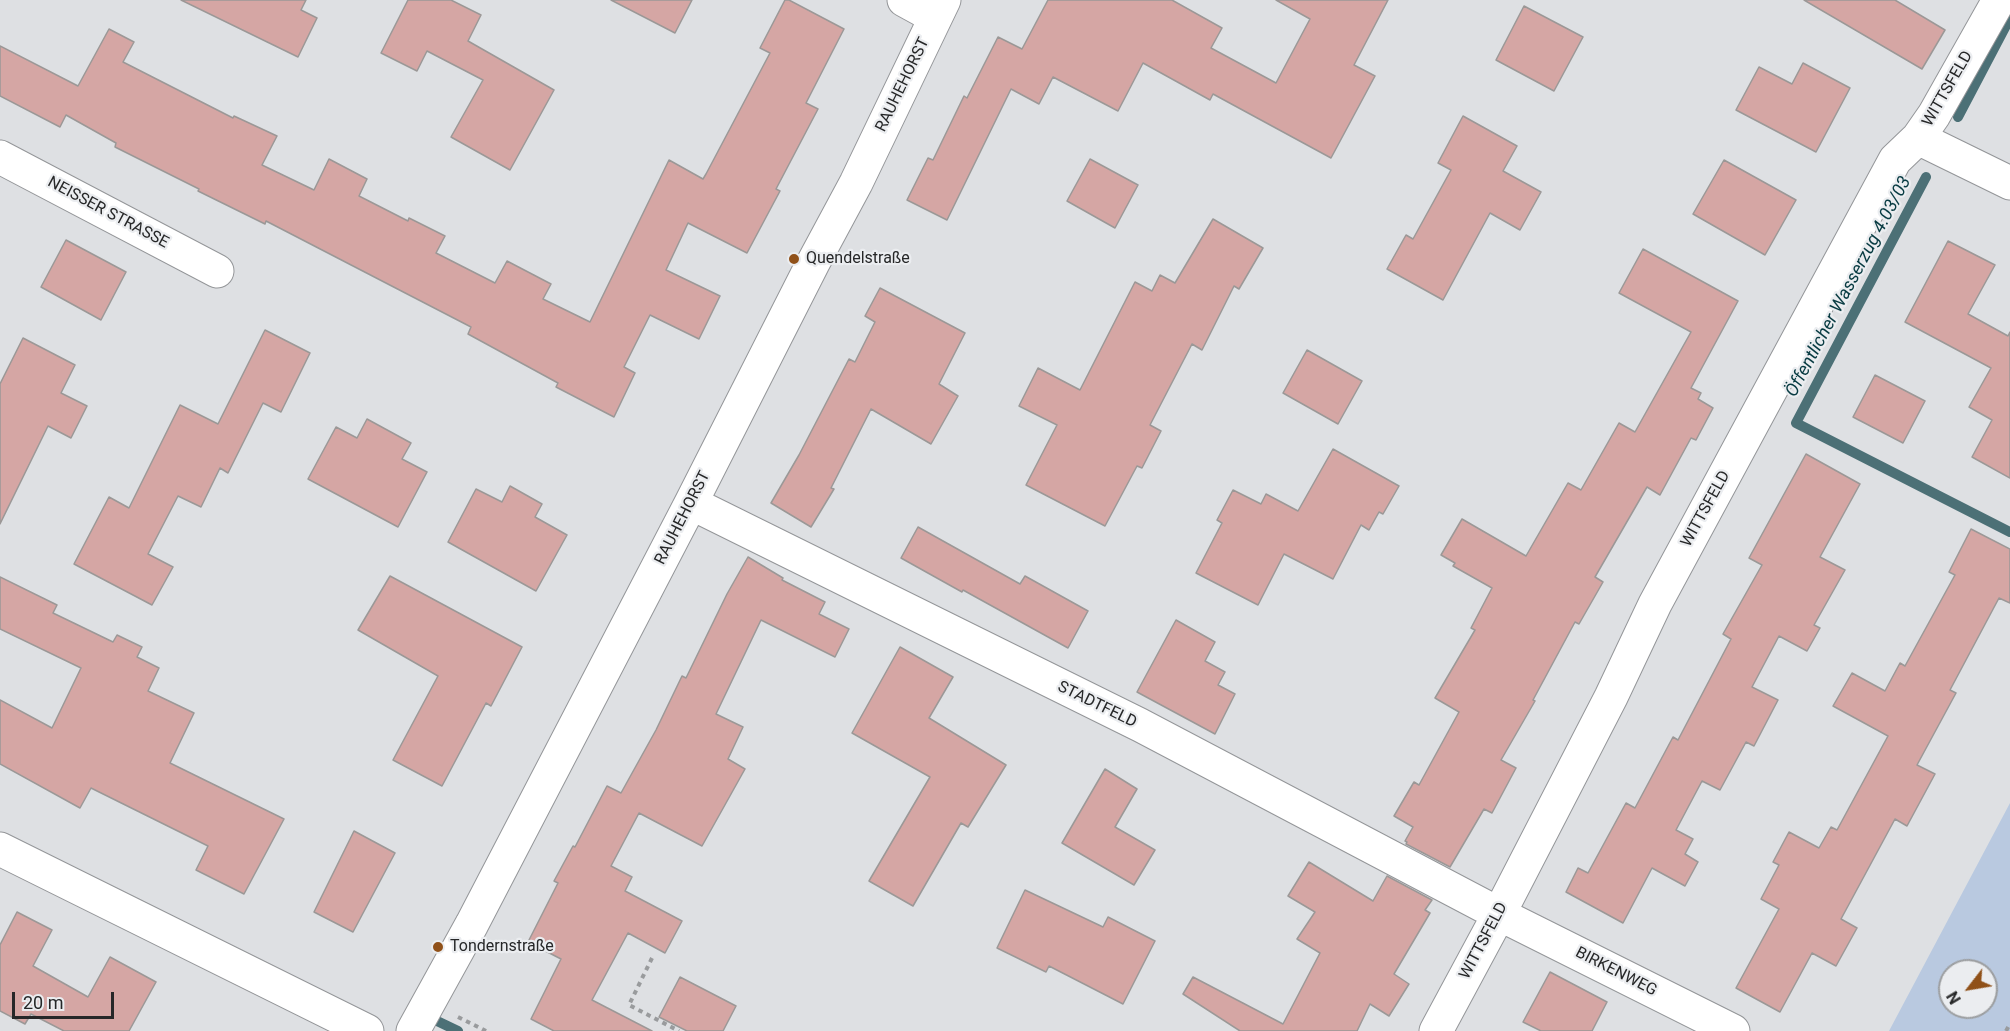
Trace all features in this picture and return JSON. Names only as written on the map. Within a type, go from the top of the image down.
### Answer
[{"type":"street","points":[[903,0],[939,8]]},
{"type":"street","name":"WITTSFELD","points":[[1436,1031],[1611,697],[1655,604],[1763,401],[1895,160],[1918,138],[1934,115],[1999,0]]},
{"type":"street","name":"RAUHEHORST","points":[[413,1031],[472,924],[691,503],[813,262],[856,183],[939,8]]},
{"type":"street","points":[[1918,138],[2010,183]]},
{"type":"street","name":"NEISSER STRASSE","points":[[0,157],[217,271]]},
{"type":"street","name":"STADTFELD","points":[[691,503],[1140,725],[1499,914]]},
{"type":"street","points":[[0,849],[367,1031]]},
{"type":"street","name":"BIRKENWEG","points":[[1499,914],[1733,1031]]},
{"type":"path","points":[[652,958],[629,1005],[679,1031]]},
{"type":"path","points":[[452,1014],[486,1031]]},
{"type":"path","points":[[2006,1031],[2010,1024]]},
{"type":"shaded area","points":[[2010,803],[2010,1031],[1889,1031]]},
{"type":"building","points":[[181,0],[306,0],[301,10],[317,18],[298,57]]},
{"type":"building","points":[[408,0],[451,0],[481,15],[468,41],[554,90],[510,170],[451,137],[483,80],[427,51],[417,71],[381,53]]},
{"type":"building","points":[[611,0],[692,0],[675,33]]},
{"type":"building","points":[[785,0],[844,29],[806,103],[818,109],[776,189],[780,191],[747,253],[688,223],[666,270],[720,296],[699,339],[650,315],[624,367],[635,373],[614,417],[556,387],[558,383],[468,334],[471,327],[266,221],[265,224],[198,191],[199,189],[115,147],[116,143],[66,115],[60,127],[0,96],[0,46],[78,86],[109,29],[134,42],[123,62],[233,118],[234,116],[277,136],[262,165],[314,190],[329,159],[367,179],[359,196],[408,221],[409,218],[445,236],[436,253],[495,283],[507,261],[551,284],[543,299],[590,322],[669,160],[703,179],[770,53],[760,48]]},
{"type":"building","points":[[1048,0],[1172,0],[1222,28],[1211,48],[1276,83],[1310,19],[1276,0],[1388,0],[1354,65],[1375,76],[1331,158],[1213,94],[1210,100],[1143,63],[1118,111],[1053,77],[1039,104],[1011,89],[947,220],[907,200],[928,158],[933,160],[964,96],[967,98],[998,37],[1022,49]]},
{"type":"building","points":[[1804,0],[1895,0],[1945,30],[1922,69]]},
{"type":"building","points":[[1524,6],[1583,37],[1554,91],[1496,60]]},
{"type":"building","points":[[1803,63],[1850,88],[1816,152],[1736,110],[1759,67],[1792,84]]},
{"type":"building","points":[[1463,116],[1517,146],[1503,171],[1541,192],[1520,230],[1490,213],[1443,300],[1387,269],[1406,235],[1413,239],[1451,170],[1438,163]]},
{"type":"building","points":[[1090,159],[1138,185],[1115,228],[1067,201]]},
{"type":"building","points":[[1724,160],[1796,200],[1765,255],[1693,214]]},
{"type":"building","points":[[1213,219],[1263,248],[1239,289],[1234,286],[1202,350],[1192,344],[1150,425],[1161,431],[1142,468],[1137,466],[1105,526],[1026,485],[1057,425],[1019,406],[1038,368],[1080,390],[1135,282],[1152,291],[1160,275],[1175,283]]},
{"type":"building","points":[[66,240],[126,272],[101,320],[41,287]]},
{"type":"building","points":[[1948,241],[1995,265],[1968,314],[2008,336],[2010,332],[2010,478],[1972,457],[1992,420],[1969,407],[1991,368],[1905,322]]},
{"type":"building","points":[[1643,249],[1738,301],[1691,388],[1701,393],[1698,399],[1713,408],[1696,440],[1691,438],[1660,495],[1647,487],[1595,577],[1603,582],[1579,624],[1575,622],[1533,700],[1535,701],[1501,760],[1516,768],[1492,813],[1484,809],[1450,867],[1406,844],[1405,841],[1413,827],[1394,816],[1414,782],[1419,785],[1459,712],[1435,698],[1475,630],[1471,628],[1492,588],[1453,566],[1455,563],[1441,555],[1462,519],[1526,556],[1568,483],[1581,490],[1619,423],[1635,432],[1691,332],[1619,293]]},
{"type":"building","points":[[880,288],[965,333],[939,384],[958,396],[931,444],[871,409],[831,488],[834,489],[811,527],[771,503],[849,359],[855,362],[875,322],[865,316]]},
{"type":"building","points":[[265,330],[310,353],[281,412],[263,403],[228,473],[220,468],[201,507],[178,496],[148,554],[173,567],[152,605],[74,564],[109,497],[129,508],[180,405],[218,424]]},
{"type":"building","points":[[23,338],[75,365],[61,393],[87,406],[71,438],[48,426],[0,524],[0,384]]},
{"type":"building","points":[[1307,350],[1362,381],[1338,424],[1283,393]]},
{"type":"building","points":[[1875,375],[1925,401],[1903,443],[1853,417]]},
{"type":"building","points":[[367,419],[411,443],[402,459],[427,472],[398,527],[308,479],[336,427],[357,438]]},
{"type":"building","points":[[1333,449],[1399,486],[1383,514],[1379,512],[1369,530],[1361,525],[1333,579],[1284,554],[1258,605],[1196,573],[1222,523],[1217,520],[1233,490],[1261,504],[1266,494],[1298,511]]},
{"type":"building","points":[[1806,454],[1860,484],[1820,557],[1845,570],[1814,625],[1820,628],[1807,651],[1779,636],[1752,687],[1778,700],[1754,746],[1746,742],[1720,790],[1702,781],[1676,830],[1693,839],[1685,854],[1698,862],[1685,886],[1652,868],[1623,923],[1566,892],[1578,868],[1588,873],[1626,803],[1635,808],[1673,737],[1678,740],[1731,639],[1723,634],[1762,565],[1749,558]]},
{"type":"building","points":[[510,486],[542,504],[535,517],[567,535],[536,591],[448,542],[476,489],[502,502]]},
{"type":"building","points":[[918,527],[1020,584],[1025,576],[1088,611],[1068,648],[901,558]]},
{"type":"building","points":[[1971,529],[2010,549],[2010,603],[1999,598],[1950,690],[1956,693],[1917,765],[1935,774],[1907,826],[1895,819],[1841,919],[1857,928],[1836,966],[1812,953],[1780,1012],[1736,988],[1779,909],[1761,899],[1779,865],[1773,862],[1789,832],[1819,848],[1831,827],[1837,830],[1888,736],[1833,706],[1852,673],[1885,691],[1900,663],[1905,666],[1955,575],[1949,572]]},
{"type":"building","points":[[748,557],[783,578],[782,580],[825,602],[819,614],[849,629],[835,657],[761,620],[716,714],[743,727],[728,759],[745,769],[702,846],[639,813],[611,866],[632,877],[625,891],[682,921],[665,953],[628,933],[592,1000],[652,1031],[554,1031],[531,1019],[561,959],[528,942],[558,883],[554,881],[607,786],[621,793],[656,730],[682,676],[686,678],[727,594]]},
{"type":"building","points":[[390,576],[522,647],[491,706],[486,703],[442,786],[393,760],[438,676],[358,630]]},
{"type":"building","points":[[0,577],[57,605],[53,613],[113,642],[117,635],[142,647],[137,657],[159,668],[148,691],[194,713],[170,763],[284,819],[244,894],[196,870],[208,846],[91,788],[80,808],[0,764],[0,700],[52,728],[81,668],[0,629]]},
{"type":"building","points":[[1176,620],[1215,642],[1205,661],[1225,672],[1218,685],[1235,694],[1215,734],[1137,692]]},
{"type":"building","points":[[900,647],[953,677],[929,718],[1006,765],[968,827],[961,823],[913,906],[869,881],[930,777],[852,733]]},
{"type":"building","points":[[1105,769],[1137,789],[1115,827],[1155,850],[1134,885],[1062,843]]},
{"type":"building","points":[[354,831],[395,853],[353,932],[314,912]]},
{"type":"building","points":[[1309,862],[1373,901],[1387,876],[1432,900],[1425,910],[1430,913],[1394,974],[1409,984],[1389,1016],[1370,1004],[1357,1031],[1240,1031],[1183,994],[1193,977],[1283,1024],[1320,953],[1297,939],[1315,912],[1288,896]]},
{"type":"building","points":[[1025,890],[1103,927],[1108,917],[1155,941],[1123,1004],[1049,966],[1046,972],[997,948]]},
{"type":"building","points":[[17,912],[52,930],[33,966],[88,997],[110,957],[156,982],[129,1031],[64,1031],[31,1014],[25,1024],[0,1011],[0,945]]},
{"type":"building","points":[[1550,972],[1607,1002],[1592,1031],[1541,1031],[1523,1022]]},
{"type":"building","points":[[680,977],[736,1006],[723,1031],[687,1031],[659,1017]]},
{"type":"waterway","name":"Öffentlicher Wasserzug 4.03/03","points":[[1958,117],[2010,18]]},
{"type":"waterway","name":"Öffentlicher Wasserzug 4.03/03","points":[[1926,177],[1796,423],[2010,532]]},
{"type":"waterway","points":[[435,1020],[458,1031]]},
{"type":"place","name":"Quendelstraße","points":[[794,259]]},
{"type":"place","name":"Tondernstraße","points":[[438,947]]}]
